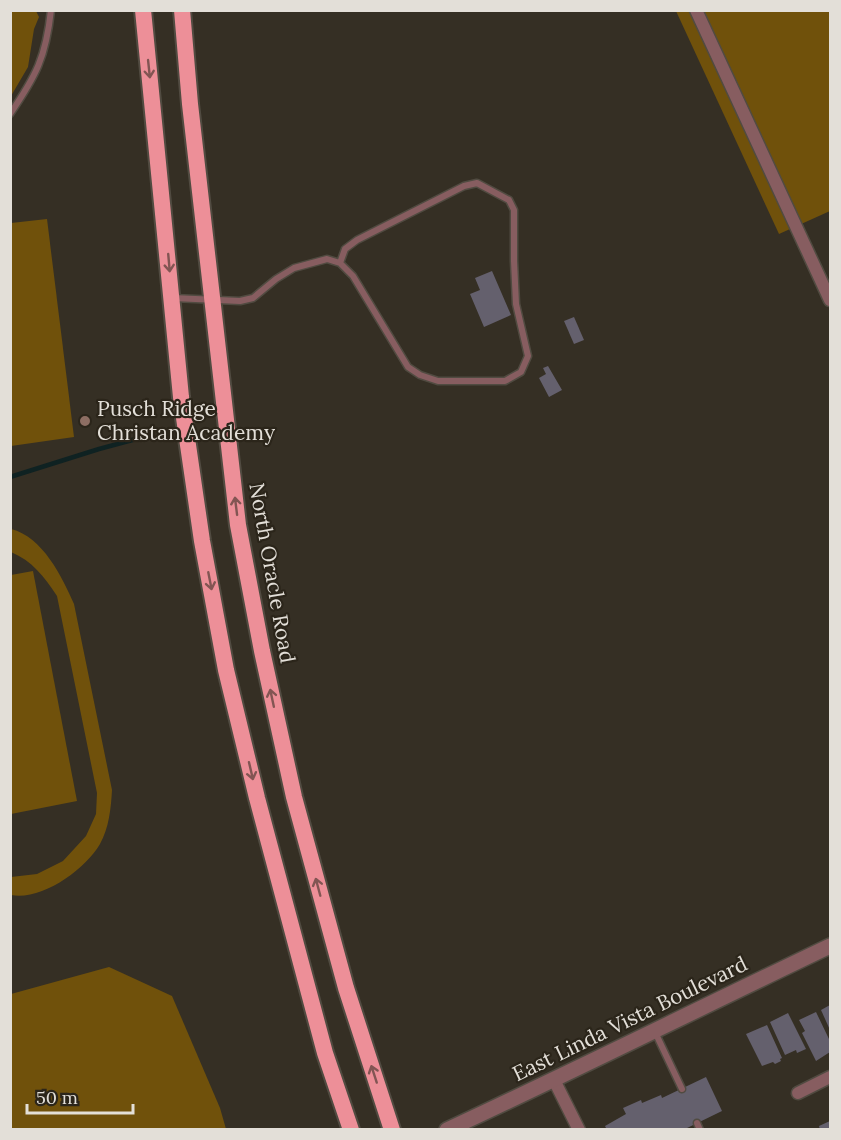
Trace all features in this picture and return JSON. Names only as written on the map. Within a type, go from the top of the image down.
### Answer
[{"type":"highway","points":[[143,10],[181,398],[202,541],[226,670],[257,798],[319,1030],[351,1130]]},
{"type":"highway","name":"North Oracle Road","points":[[182,10],[190,104],[238,525],[294,798],[346,988],[392,1130]]},
{"type":"street","points":[[696,10],[831,300]]},
{"type":"street","name":"East Linda Vista Boulevard","points":[[447,1130],[831,946]]},
{"type":"street","points":[[798,1093],[831,1077]]},
{"type":"street","points":[[554,1080],[579,1130]]},
{"type":"lane","points":[[10,114],[32,83],[43,56],[51,10]]},
{"type":"lane","points":[[172,298],[240,301],[253,298],[294,268],[327,259],[340,263],[354,276],[408,367],[420,375],[438,381],[473,382],[505,381],[521,372],[528,356],[516,304],[514,261],[516,224],[514,210],[509,200],[477,183],[464,186],[357,240],[345,249],[340,263]]},
{"type":"lane","points":[[654,1030],[682,1089]]},
{"type":"shaded area","points":[[11,10],[36,11],[39,17],[34,29],[28,67],[11,96]]},
{"type":"shaded area","points":[[676,11],[830,11],[830,211],[779,234]]},
{"type":"shaded area","points":[[47,219],[74,437],[11,446],[11,223]]},
{"type":"shaded area","points":[[11,529],[33,540],[42,549],[64,582],[74,604],[112,790],[106,831],[93,854],[61,882],[23,896],[11,895],[11,877],[37,874],[63,861],[86,836],[96,814],[97,793],[57,596],[37,570],[11,552]]},
{"type":"shaded area","points":[[33,571],[77,801],[11,814],[11,575]]},
{"type":"shaded area","points":[[109,967],[172,996],[220,1108],[226,1129],[11,1129],[11,994]]},
{"type":"building","points":[[492,271],[511,315],[484,327],[470,294],[480,290],[475,278]]},
{"type":"building","points":[[574,317],[584,340],[574,344],[564,321]]},
{"type":"building","points":[[548,366],[562,390],[549,397],[539,378],[546,374],[543,368]]},
{"type":"building","points":[[830,1005],[830,1030],[821,1010]]},
{"type":"building","points":[[816,1012],[829,1039],[830,1052],[816,1061],[802,1033],[805,1031],[799,1020]]},
{"type":"building","points":[[788,1013],[806,1049],[785,1055],[770,1022]]},
{"type":"building","points":[[767,1025],[782,1058],[775,1064],[773,1062],[762,1066],[746,1034]]},
{"type":"building","points":[[706,1077],[722,1111],[683,1130],[607,1130],[605,1126],[626,1114],[623,1108],[641,1100],[642,1103],[661,1095],[662,1098]]},
{"type":"building","points":[[830,1121],[830,1130],[820,1130],[819,1126]]},
{"type":"waterway","points":[[10,477],[151,435]]},
{"type":"place","name":"Pusch Ridge Christan Academy","points":[[85,421]]}]
